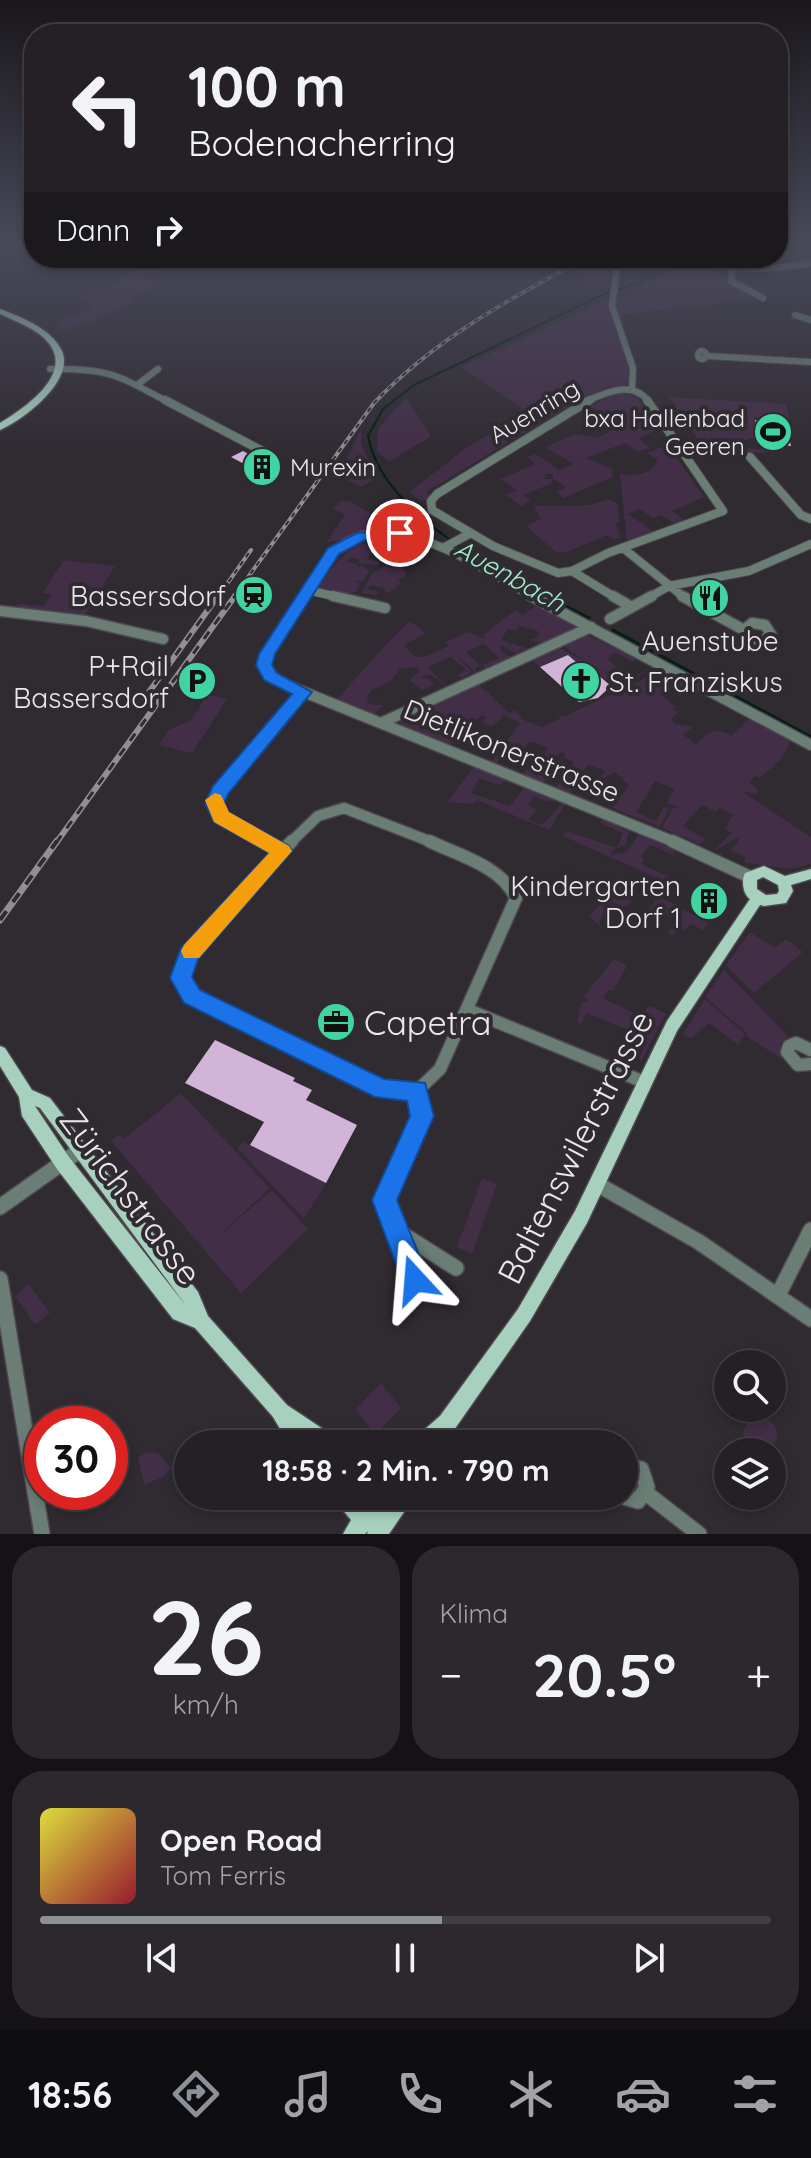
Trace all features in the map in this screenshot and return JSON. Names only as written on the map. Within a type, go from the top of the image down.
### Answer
[{"type":"main road","points":[[0,425],[41,398],[54,369],[48,351],[35,331],[8,316]]},
{"type":"main road","points":[[784,882],[786,891],[781,899],[770,902],[758,898],[748,888],[750,877],[764,871],[784,882],[811,874]]},
{"type":"main road","name":"Baltenswilerstrasse","points":[[444,1430],[524,1315],[597,1184],[672,1026],[758,898]]},
{"type":"main road","name":"Zürichstrasse","points":[[0,1053],[27,1095],[28,1111],[63,1163],[179,1313],[201,1322]]},
{"type":"main road","name":"Zürichstrasse","points":[[27,1095],[45,1103],[192,1298],[201,1322],[280,1410],[292,1430]]},
{"type":"main road","name":"Zürichstrasse","points":[[280,1410],[308,1430]]},
{"type":"main road","name":"Baltenswilerstrasse","points":[[439,1430],[447,1423]]},
{"type":"main road","points":[[355,1510],[370,1528],[390,1510]]},
{"type":"street","points":[[572,571],[623,548],[676,533],[724,509],[645,396],[632,389],[634,367],[619,334],[615,316]]},
{"type":"street","points":[[708,356],[811,362]]},
{"type":"street","points":[[54,369],[102,370],[137,385],[272,456]]},
{"type":"street","points":[[137,385],[158,369]]},
{"type":"street","name":"Auenring","points":[[572,571],[541,569],[471,533],[434,512],[431,506],[433,498],[594,398],[614,389],[632,389]]},
{"type":"street","points":[[750,457],[801,515],[811,519]]},
{"type":"street","points":[[385,608],[308,590],[334,551],[362,536],[400,533],[448,545],[591,627],[811,745]]},
{"type":"street","points":[[448,545],[471,533]]},
{"type":"street","points":[[610,619],[669,586],[749,571],[811,544]]},
{"type":"street","points":[[623,548],[669,586],[724,622],[744,630]]},
{"type":"street","points":[[572,571],[630,606]]},
{"type":"street","name":"Dietlikonerstrasse","points":[[308,590],[264,661],[265,669],[273,679],[750,877]]},
{"type":"street","points":[[0,611],[98,623],[163,639]]},
{"type":"street","points":[[381,723],[591,627]]},
{"type":"street","points":[[282,851],[221,817],[214,803],[220,791],[303,692]]},
{"type":"street","points":[[344,808],[414,834],[508,881],[516,898],[514,908],[468,1010],[440,1069],[417,1091],[383,1089],[192,996],[181,978],[188,955],[282,851],[318,816],[344,808]]},
{"type":"street","points":[[468,1010],[644,1082]]},
{"type":"street","points":[[811,1050],[796,1043],[789,1046],[787,1052],[793,1063],[811,1065]]},
{"type":"street","points":[[415,1280],[385,1200],[422,1116],[417,1091]]},
{"type":"street","points":[[0,1207],[79,1151]]},
{"type":"street","points":[[597,1184],[652,1213],[811,1319]]},
{"type":"street","points":[[778,1295],[811,1230]]},
{"type":"street","points":[[399,1232],[456,1268]]},
{"type":"street","points":[[0,1279],[42,1534]]},
{"type":"street","points":[[638,1468],[647,1480],[646,1493],[638,1501]]},
{"type":"street","points":[[646,1493],[699,1534]]},
{"type":"shaded area","points":[[73,316],[104,316],[65,332],[54,323]]},
{"type":"shaded area","points":[[572,316],[613,316],[629,364],[631,384],[606,388],[576,406],[571,404],[426,492],[430,496],[422,502],[409,492],[466,448],[527,412],[462,367]]},
{"type":"shaded area","points":[[618,392],[637,396],[657,430],[638,438],[650,448],[638,452],[625,443],[586,458],[612,469],[613,477],[563,498],[556,492],[566,487],[553,479],[553,474],[546,474],[545,479],[552,479],[553,483],[523,495],[531,501],[521,506],[506,495],[517,490],[500,479],[535,464],[527,457],[536,454],[559,470],[573,464],[547,448],[550,445],[576,434],[597,438],[608,433],[609,424],[617,420],[590,407]]},
{"type":"shaded area","points":[[406,397],[431,436],[389,462],[377,451],[378,429]]},
{"type":"shaded area","points":[[669,397],[786,404],[789,418],[754,417],[757,437],[739,442],[746,448],[780,451],[744,454],[736,445],[706,450]]},
{"type":"shaded area","points":[[361,429],[361,444],[378,478],[361,487],[338,476]]},
{"type":"shaded area","points":[[668,445],[704,497],[672,511],[687,522],[678,526],[661,515],[653,518],[640,509],[628,514],[657,534],[627,543],[620,474],[650,470],[658,461],[647,453]]},
{"type":"shaded area","points":[[609,499],[618,504],[619,522],[616,524],[621,538],[614,539],[607,535],[557,553],[526,526],[541,519],[534,506],[590,505]]},
{"type":"shaded area","points":[[340,501],[349,501],[386,522],[384,529],[326,543],[345,514],[333,509]]},
{"type":"shaded area","points":[[381,539],[395,539],[396,545],[384,563],[382,559],[389,547],[377,544],[367,559],[380,562],[378,565],[358,563],[360,560],[352,557],[346,562],[358,567],[362,565],[369,571],[363,581],[355,581],[360,583],[356,592],[346,594],[318,589],[340,559],[358,546]]},
{"type":"shaded area","points":[[64,560],[115,566],[85,615],[14,609],[19,604],[44,606],[52,594],[42,593]]},
{"type":"shaded area","points":[[389,563],[405,570],[405,577],[398,580],[402,583],[387,594],[384,588],[370,585],[368,589],[377,591],[378,595],[361,593],[372,574]]},
{"type":"shaded area","points":[[538,604],[571,622],[574,629],[545,644],[528,640],[537,638],[540,632],[520,626],[516,631],[508,629],[501,640],[526,648],[516,654],[501,645],[500,650],[510,657],[486,670],[483,665],[499,658],[484,644],[466,652],[481,666],[475,669],[477,674],[451,650],[472,672],[461,678],[458,675],[466,670],[451,657],[429,669],[446,685],[431,675],[419,676],[434,685],[422,690],[409,680],[420,671],[416,667],[400,669],[391,681],[372,690],[367,697],[369,704],[385,705],[371,716],[334,702],[410,621],[426,633],[404,646],[415,657],[424,657],[448,646],[446,642],[467,632],[486,639],[483,635],[515,610],[523,615]]},
{"type":"shaded area","points":[[589,636],[638,658],[633,662],[615,652],[607,659],[631,679],[652,666],[631,682],[625,682],[584,661],[561,644]]},
{"type":"shaded area","points":[[558,647],[622,682],[613,685],[600,675],[593,677],[568,655],[540,667],[530,659]]},
{"type":"shaded area","points":[[656,669],[704,693],[692,694],[673,682],[661,695],[678,712],[671,718],[675,724],[693,727],[683,735],[696,744],[715,731],[732,736],[750,718],[791,741],[780,760],[760,778],[756,776],[749,782],[757,789],[757,794],[741,791],[811,837],[811,864],[791,869],[744,862],[746,857],[730,850],[739,841],[737,838],[714,851],[731,833],[725,828],[733,815],[720,808],[716,812],[702,805],[683,826],[707,840],[700,844],[662,828],[672,809],[679,807],[667,803],[674,789],[655,781],[636,812],[656,821],[664,807],[669,809],[660,827],[612,808],[629,785],[615,772],[598,781],[605,771],[588,764],[570,792],[555,789],[574,762],[563,757],[566,754],[561,752],[546,763],[554,767],[542,784],[522,776],[526,770],[532,771],[548,748],[530,741],[523,750],[510,745],[496,765],[490,763],[520,723],[504,715],[492,727],[482,722],[486,718],[483,715],[477,720],[471,717],[468,722],[473,725],[468,729],[465,727],[467,723],[435,713],[424,727],[456,740],[447,746],[400,726],[401,719],[484,681],[479,685],[486,692],[493,690],[488,693],[509,713],[515,710],[524,720],[542,727],[561,718],[558,713],[563,717],[620,690],[625,683],[636,684]]},
{"type":"shaded area","points":[[208,694],[227,699],[192,753],[159,745],[169,730],[191,720]]},
{"type":"shaded area","points":[[474,767],[509,780],[499,785],[479,778],[471,793],[510,806],[525,786],[557,799],[549,802],[534,796],[528,805],[536,810],[529,820],[542,825],[563,802],[566,803],[549,830],[477,800],[473,804],[447,802]]},
{"type":"shaded area","points":[[603,818],[629,832],[625,845],[613,850],[611,855],[627,852],[639,834],[673,849],[676,856],[650,845],[641,857],[644,859],[641,864],[669,877],[666,882],[563,836],[566,831],[617,848],[623,833],[600,823]]},
{"type":"shaded area","points":[[624,876],[632,881],[622,892],[631,900],[626,907],[613,902],[599,920],[600,925],[589,917]]},
{"type":"shaded area","points":[[659,896],[708,923],[703,930],[691,924],[684,931],[677,928],[673,936],[668,933],[675,920],[660,912],[655,918],[646,913]]},
{"type":"shaded area","points":[[750,932],[775,948],[786,939],[803,952],[754,993],[726,965]]},
{"type":"shaded area","points":[[614,959],[627,966],[613,991],[608,990],[603,998],[639,1016],[650,1006],[667,1014],[658,1028],[655,1027],[658,1029],[641,1061],[639,1058],[643,1049],[637,1046],[641,1035],[586,1013],[581,1024],[577,1022],[581,1003],[589,1000],[583,997]]},
{"type":"shaded area","points":[[724,970],[788,1036],[780,1044],[782,1059],[746,1036],[747,1033],[705,997]]},
{"type":"shaded area","points":[[705,999],[745,1034],[738,1045],[709,1023],[691,1039],[683,1034]]},
{"type":"shaded area","points":[[181,1093],[270,1188],[212,1242],[272,1190],[308,1229],[241,1293],[111,1141],[120,1134],[124,1139]]},
{"type":"shaded area","points":[[244,1142],[326,1183],[304,1219],[237,1148]]},
{"type":"shaded area","points":[[482,1178],[497,1184],[472,1254],[457,1247]]},
{"type":"shaded area","points":[[29,1284],[50,1313],[35,1325],[15,1296]]},
{"type":"shaded area","points":[[381,1383],[401,1408],[379,1430],[372,1430],[356,1409]]},
{"type":"shaded area","points":[[750,1422],[770,1422],[776,1429],[776,1438],[744,1438],[744,1429]]},
{"type":"shaded area","points":[[148,1452],[159,1454],[171,1468],[163,1477],[144,1485],[138,1457]]},
{"type":"building","name":"bxa Hallenbad Geeren","points":[[755,420],[786,422],[791,446],[759,443]]},
{"type":"building","name":"Murexin","points":[[243,451],[280,471],[269,477],[231,457]]},
{"type":"building","name":"St. Franziskus","points":[[568,655],[593,677],[597,674],[611,686],[598,698],[579,702],[540,667]]},
{"type":"building","name":"Kindergarten Dorf 1","points":[[704,890],[723,899],[715,912],[694,903]]},
{"type":"building","points":[[215,1040],[295,1078],[293,1081],[312,1090],[306,1100],[357,1125],[326,1183],[250,1145],[264,1122],[185,1083]]},
{"type":"waterway","name":"Auenbach","points":[[550,598],[469,553],[415,512],[393,488],[377,463],[368,436],[383,409],[414,385],[559,316]]},
{"type":"waterway","name":"Auenbach","points":[[546,596],[589,618]]},
{"type":"waterway","name":"Auenbach","points":[[613,630],[811,737]]},
{"type":"railway","points":[[233,598],[374,403],[422,359],[485,316]]},
{"type":"railway","points":[[217,598],[251,550]]},
{"type":"railway","points":[[144,699],[218,596]]},
{"type":"railway","points":[[56,843],[235,596]]},
{"type":"railway","points":[[0,920],[57,841]]},
{"type":"slow traffic","points":[[191,951],[282,851],[221,817],[216,811],[215,800]]},
{"type":"place","name":"bxa Hallenbad Geeren","points":[[773,432]]},
{"type":"place","name":"Murexin","points":[[262,467]]},
{"type":"place","name":"Bassersdorf","points":[[254,595]]},
{"type":"place","name":"Auenstube","points":[[710,598]]},
{"type":"place","name":"P+Rail Bassersdorf","points":[[197,681]]},
{"type":"place","name":"St. Franziskus","points":[[581,681]]},
{"type":"place","name":"Kindergarten Dorf 1","points":[[709,901]]},
{"type":"place","name":"Capetra","points":[[336,1022]]},
{"type":"route","points":[[400,533],[362,536],[334,551],[267,654],[264,665],[270,676],[303,692],[220,791],[214,803],[221,817],[282,851],[188,955],[181,978],[192,996],[341,1070],[383,1089],[399,1093],[417,1091],[422,1116],[385,1200],[415,1280]]}]
